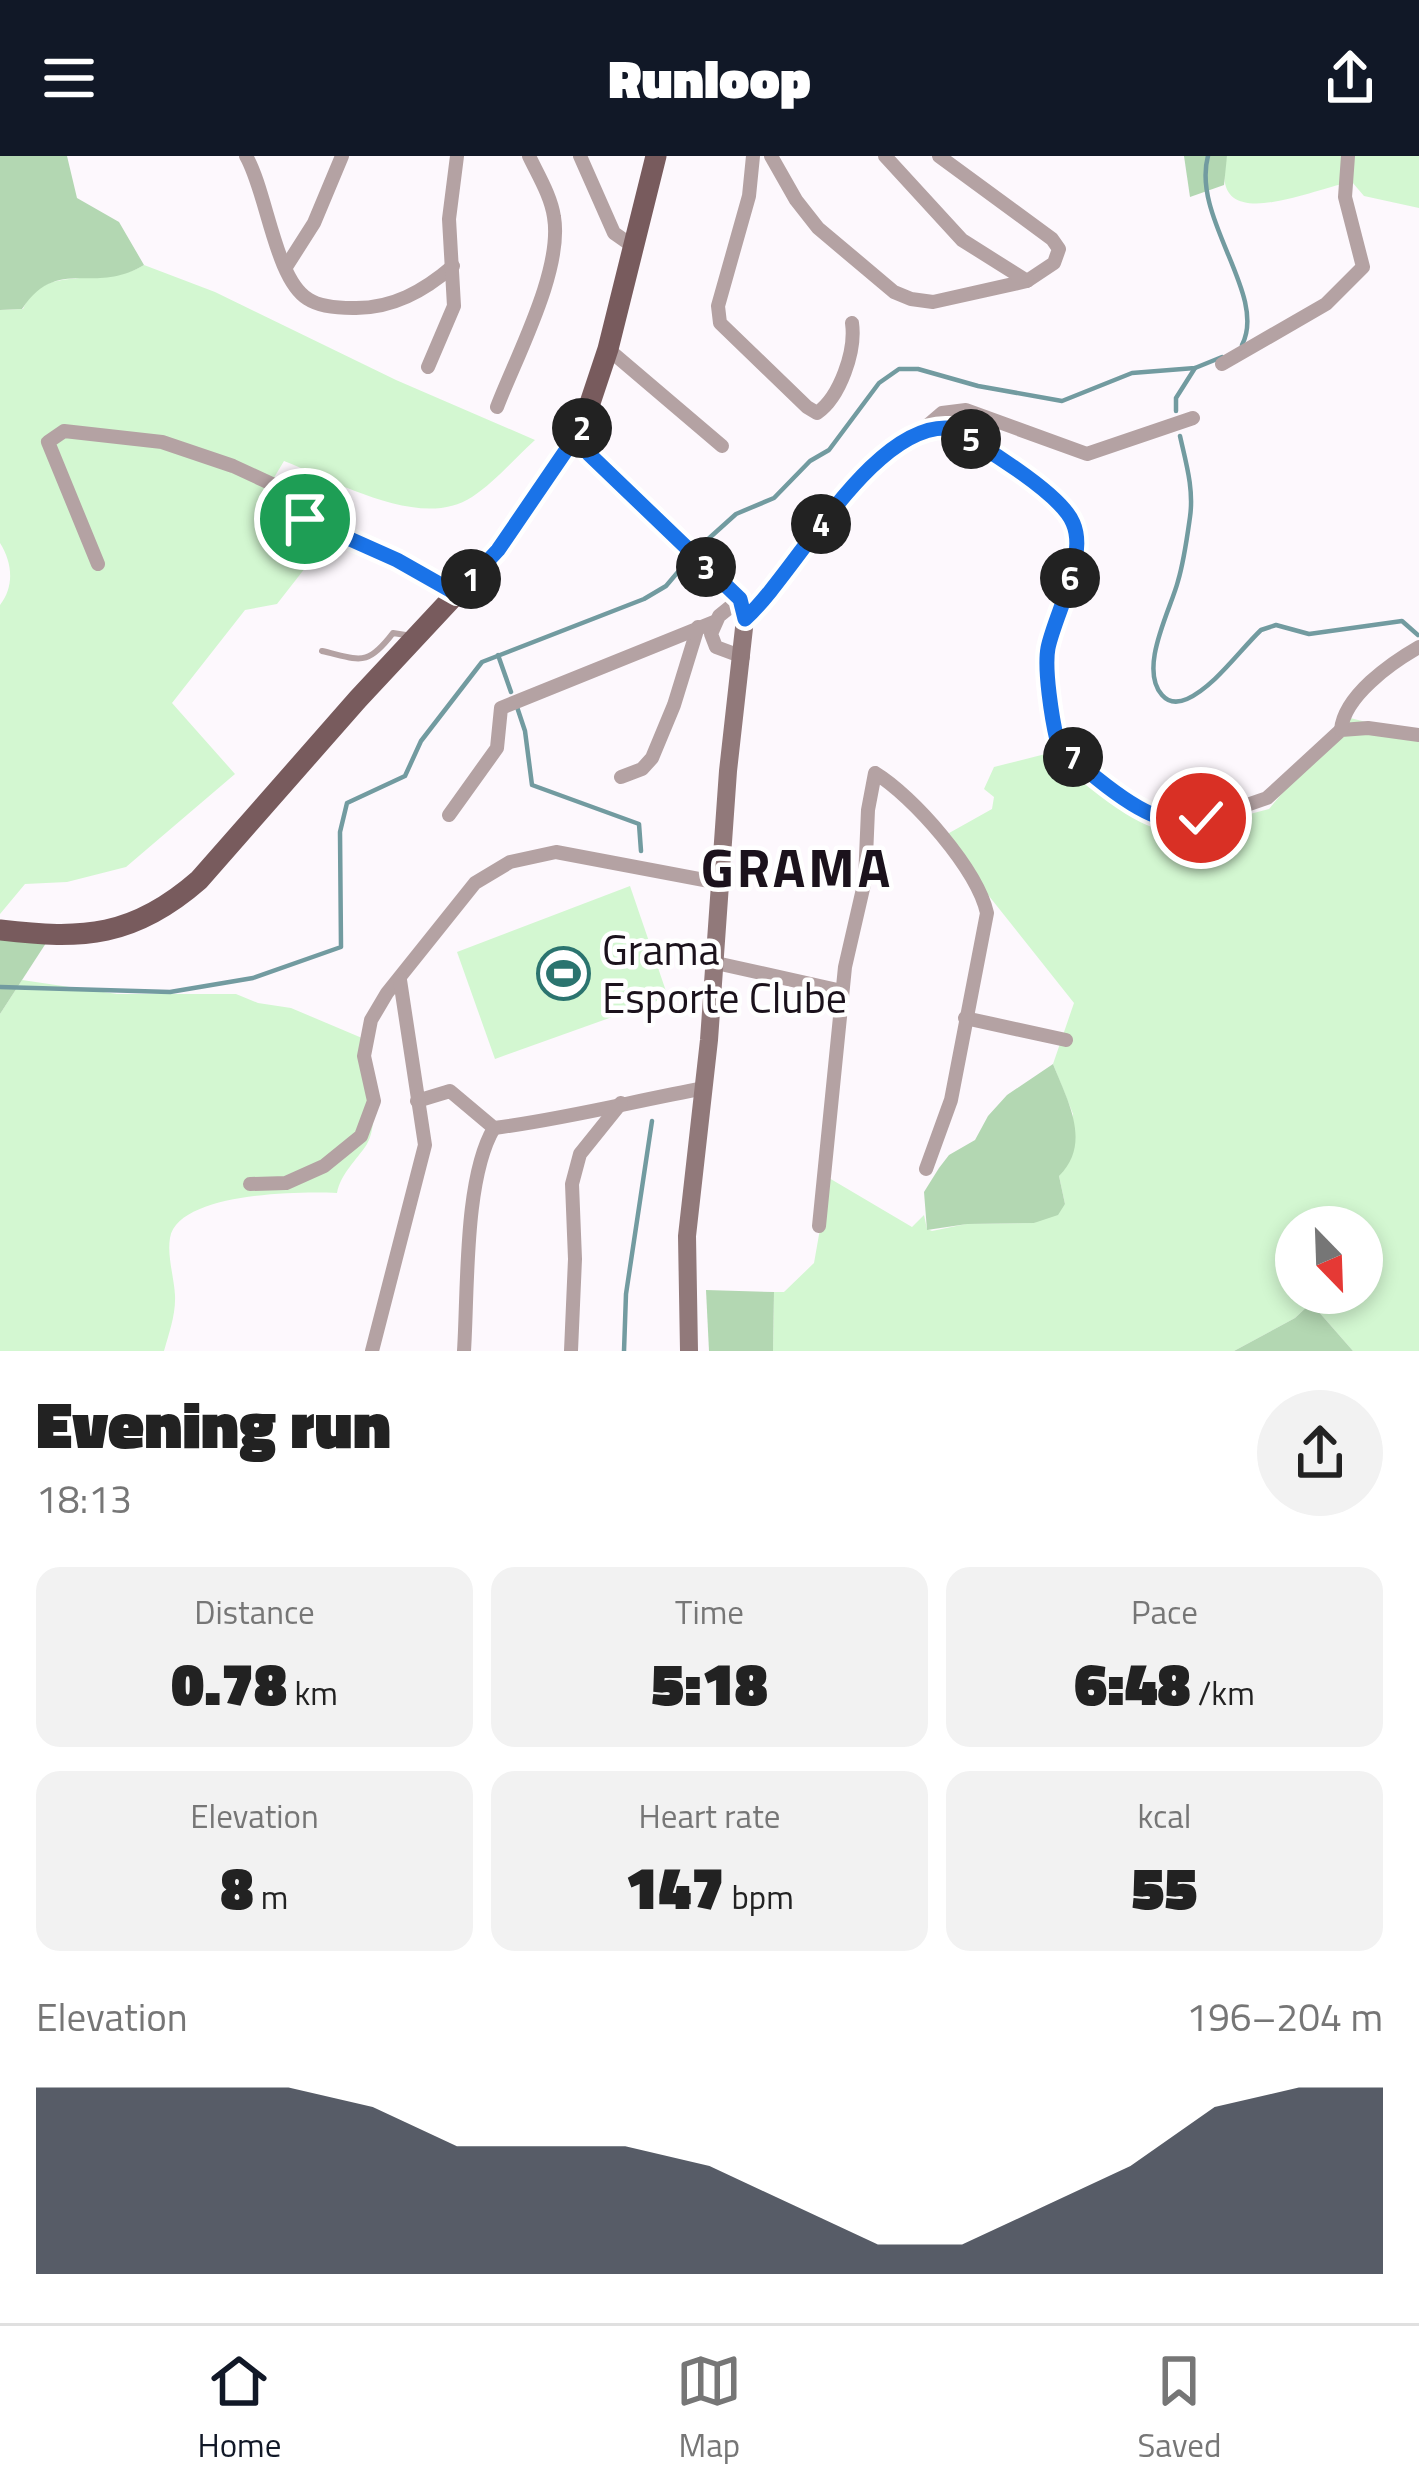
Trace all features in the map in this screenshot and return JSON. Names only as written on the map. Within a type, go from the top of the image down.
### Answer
[{"type":"main road","points":[[0,930],[82,935],[136,924],[170,906],[199,880],[498,550],[582,427],[608,349],[656,156]]},
{"type":"main road","points":[[582,427],[589,454],[693,554],[742,609],[716,963],[687,1236],[689,1351]]},
{"type":"street","points":[[246,156],[293,284],[308,300],[335,308],[390,304],[430,285],[453,266]]},
{"type":"street","points":[[286,267],[314,223],[342,156]]},
{"type":"street","points":[[428,368],[454,306],[449,219],[457,156]]},
{"type":"street","points":[[497,407],[536,314],[553,245],[552,210],[529,156]]},
{"type":"street","points":[[580,156],[614,233],[634,247]]},
{"type":"street","points":[[754,156],[749,196],[718,306],[720,322],[817,412],[824,410],[842,376],[852,323]]},
{"type":"street","points":[[772,156],[811,220],[900,295],[933,302],[1034,278],[1056,260],[1058,245],[941,157]]},
{"type":"street","points":[[885,156],[962,240],[1034,278]]},
{"type":"street","points":[[1222,364],[1326,304],[1363,267],[1346,196],[1348,156]]},
{"type":"street","points":[[608,349],[722,446]]},
{"type":"street","points":[[449,815],[497,748],[501,708],[714,622],[773,591],[846,494],[875,464],[942,413],[966,410],[1087,454],[1193,418]]},
{"type":"street","points":[[918,435],[949,428],[976,442],[1045,492],[1073,522],[1073,565],[1048,651],[1055,734],[1065,750],[1150,814],[1172,820],[1209,818],[1267,798],[1341,730],[1351,704],[1419,647]]},
{"type":"street","points":[[98,564],[48,442],[64,431],[162,442],[233,466],[285,490],[305,519],[397,560],[457,594]]},
{"type":"street","points":[[714,622],[712,644],[742,657]]},
{"type":"street","points":[[621,777],[642,769],[652,758],[698,627]]},
{"type":"street","points":[[1341,730],[1368,728],[1419,735]]},
{"type":"street","points":[[819,1226],[842,991],[865,880],[875,772],[904,794],[937,833],[986,905],[987,921],[951,1100],[926,1168]]},
{"type":"street","points":[[250,1184],[286,1183],[324,1166],[362,1136],[374,1101],[364,1056],[371,1020],[475,883],[510,862],[556,852],[720,883]]},
{"type":"street","points":[[716,963],[842,991]]},
{"type":"street","points":[[372,1351],[425,1145],[400,980]]},
{"type":"street","points":[[965,1018],[1066,1040]]},
{"type":"street","points":[[418,1101],[450,1091],[494,1128],[705,1088]]},
{"type":"street","points":[[571,1351],[572,1184],[580,1154],[620,1103]]},
{"type":"street","points":[[464,1351],[475,1194],[482,1148],[494,1128]]},
{"type":"lane","points":[[322,650],[361,661],[374,657],[393,633],[416,637]]},
{"type":"green space","points":[[0,156],[67,156],[77,198],[119,222],[144,265],[126,274],[49,284],[22,309],[0,310]]},
{"type":"green space","points":[[1184,156],[1227,156],[1224,185],[1190,197]]},
{"type":"green space","points":[[1227,156],[1419,156],[1419,208],[1364,196],[1352,182],[1290,199],[1247,203],[1232,196],[1225,181]]},
{"type":"green space","points":[[144,265],[215,292],[396,380],[535,440],[472,497],[428,509],[378,499],[284,461],[269,486],[316,554],[277,604],[245,610],[172,703],[235,774],[126,867],[67,882],[25,884],[0,914],[0,605],[10,574],[0,543],[0,310],[23,309],[33,294],[60,280],[110,276]]},
{"type":"green space","points":[[1346,717],[1419,735],[1419,1351],[1353,1351],[1321,1314],[1383,1314],[1383,1206],[1275,1206],[1275,1314],[1299,1314],[1234,1351],[773,1351],[774,1292],[784,1292],[814,1263],[829,1178],[912,1227],[924,1215],[932,1231],[966,1224],[1034,1223],[1065,1204],[1059,1176],[1073,1114],[1053,1064],[1074,1003],[942,837],[992,809],[994,797],[984,789],[994,767],[1061,750],[1177,826],[1269,809]]},
{"type":"green space","name":"Grama Esporte Clube","points":[[630,886],[668,997],[495,1059],[457,952]]},
{"type":"green space","points":[[0,938],[48,940],[0,1014]]},
{"type":"green space","points":[[22,980],[117,994],[236,994],[291,1008],[362,1038],[373,1121],[367,1144],[337,1193],[217,1203],[178,1223],[170,1238],[175,1302],[164,1351],[0,1351],[0,1014]]},
{"type":"green space","points":[[1053,1064],[1076,1136],[1069,1163],[1059,1176],[1065,1204],[1058,1215],[1034,1223],[927,1230],[924,1192],[939,1168],[949,1155],[975,1140],[1007,1095]]},
{"type":"green space","points":[[706,1290],[774,1292],[773,1351],[709,1351]]},
{"type":"green space","points":[[1321,1314],[1353,1351],[1234,1351],[1295,1318]]},
{"type":"waterway","points":[[1208,156],[1210,205],[1245,303],[1242,345]]},
{"type":"waterway","points":[[696,550],[736,514],[774,498],[810,461],[829,450],[879,383],[899,369],[918,369],[1062,401],[1132,373],[1195,368],[1222,357]]},
{"type":"waterway","points":[[1176,411],[1176,398],[1195,368]]},
{"type":"waterway","points":[[1180,436],[1191,507],[1180,573],[1155,654],[1153,670],[1165,698],[1180,701],[1197,693],[1261,630],[1276,625],[1309,634],[1402,621],[1418,635]]},
{"type":"waterway","points":[[0,987],[170,992],[253,978],[341,947],[340,832],[347,803],[405,776],[421,741],[482,662],[644,599],[666,586],[689,559]]},
{"type":"waterway","points":[[498,655],[511,692]]},
{"type":"waterway","points":[[517,707],[532,785],[639,824],[641,851]]},
{"type":"waterway","points":[[624,1351],[626,1294],[652,1121]]},
{"type":"place","name":"Grama Esporte Clube","points":[[563,974]]},
{"type":"district","name":"GRAMA","points":[[797,868]]},
{"type":"route","points":[[305,519],[397,560],[457,594],[498,550],[582,427],[589,454],[740,599],[745,619],[875,464],[918,435],[949,428],[1045,492],[1073,522],[1073,565],[1048,651],[1057,740],[1091,772],[1150,814],[1172,820],[1201,818]]}]
